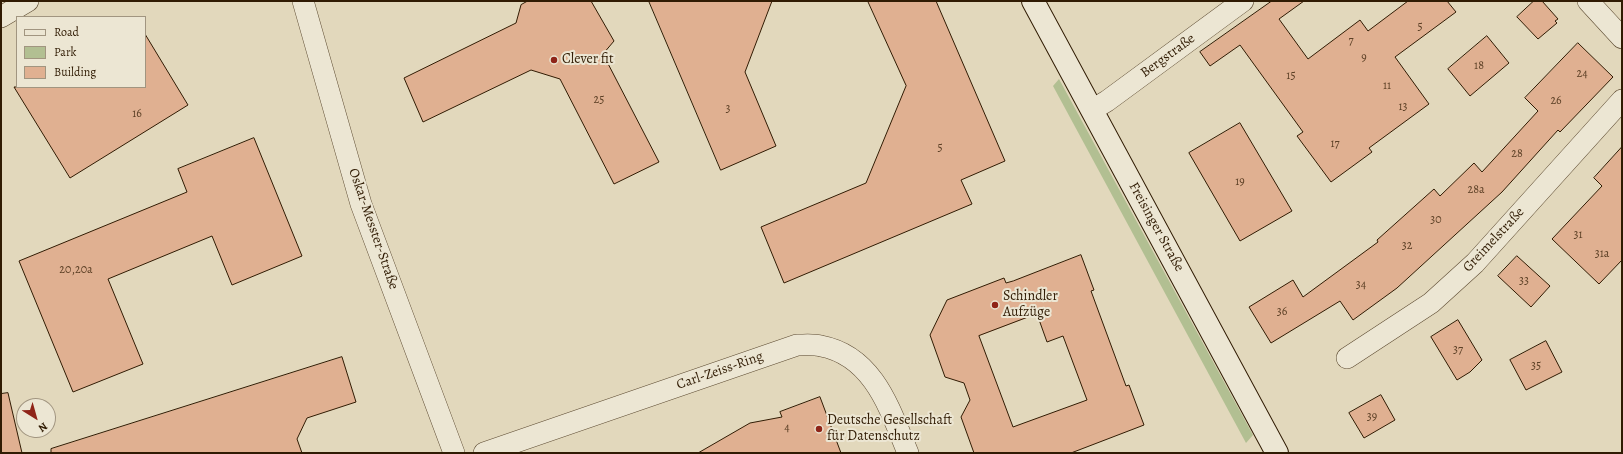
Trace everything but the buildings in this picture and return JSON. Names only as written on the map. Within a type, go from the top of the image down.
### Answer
[{"type":"main road","name":"Freisinger Straße","points":[[1034,1],[1276,453]]},
{"type":"street","points":[[1,17],[28,1]]},
{"type":"street","name":"Oskar-Messter-Straße","points":[[303,1],[361,204],[454,453]]},
{"type":"street","name":"Bergstraße","points":[[1092,110],[1107,101],[1243,1]]},
{"type":"street","points":[[1588,1],[1622,38]]},
{"type":"street","name":"Greimelstraße","points":[[1347,358],[1431,303],[1475,263],[1622,100]]},
{"type":"street","name":"Carl-Zeiss-Ring","points":[[484,453],[797,345],[821,346],[843,354],[865,369],[879,388],[908,453]]},
{"type":"green space","points":[[1059,79],[1253,435],[1246,443],[1053,86]]},
{"type":"place","name":"Clever fit","points":[[554,60]]},
{"type":"place","name":"Schindler Aufzüge","points":[[995,305]]},
{"type":"place","name":"Deutsche Gesellschaft für Datenschutz","points":[[819,429]]}]
